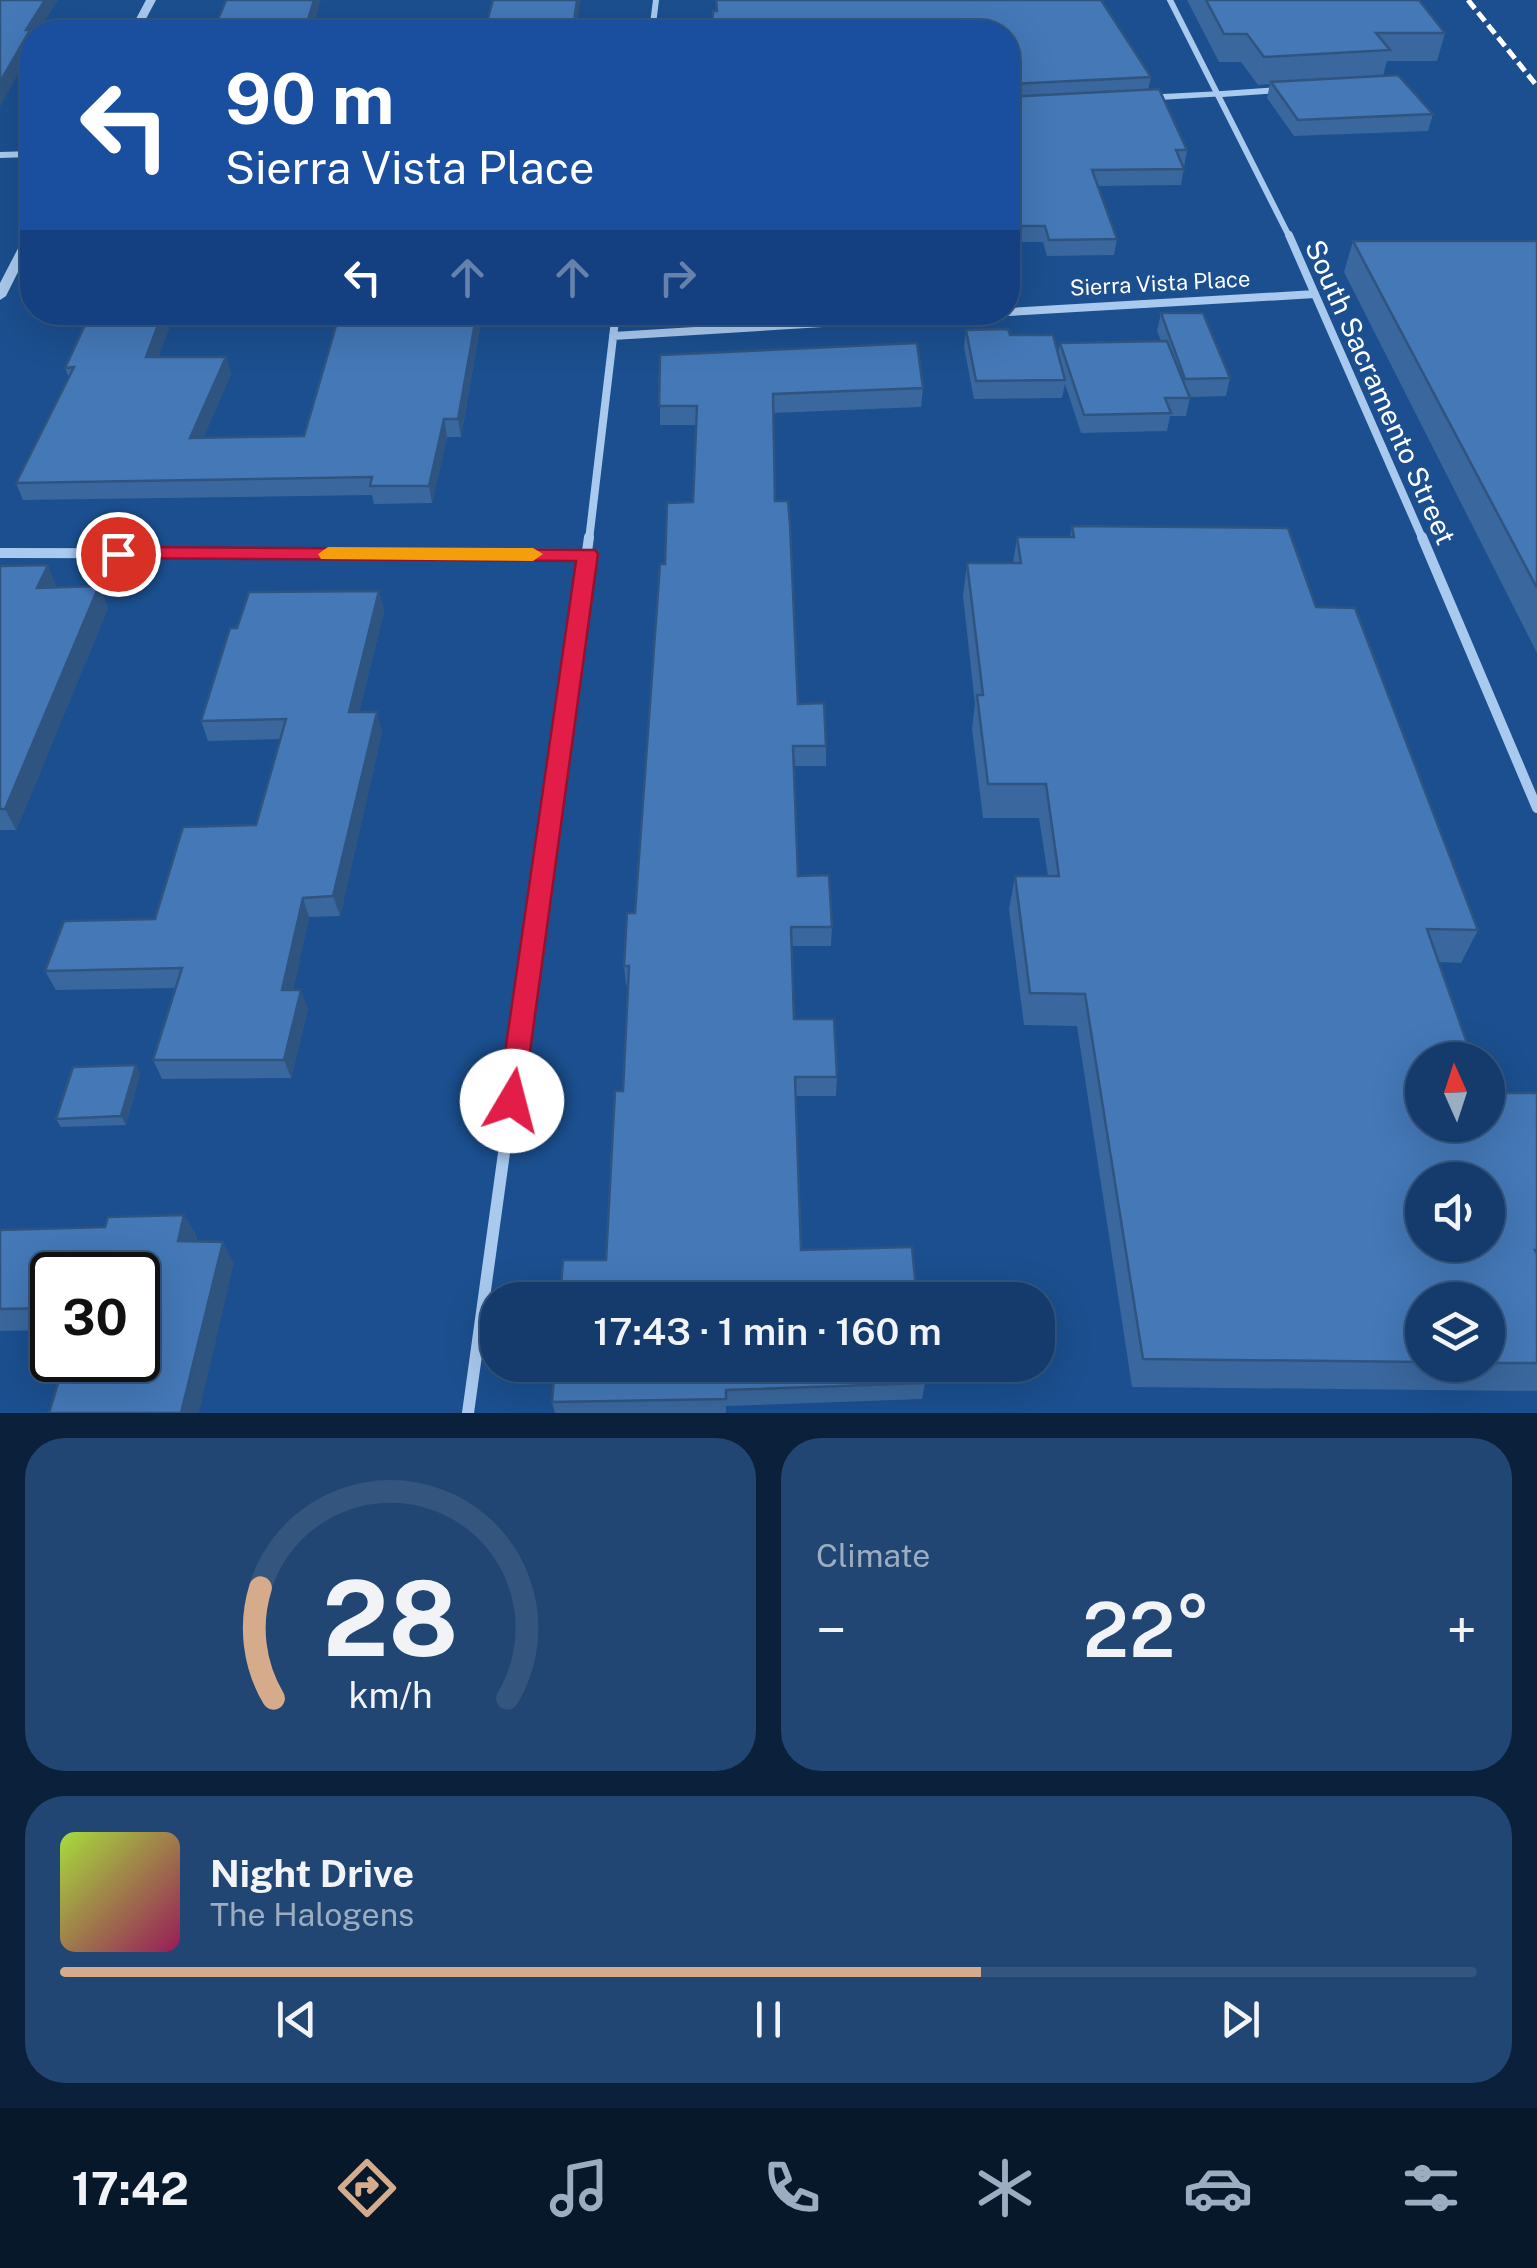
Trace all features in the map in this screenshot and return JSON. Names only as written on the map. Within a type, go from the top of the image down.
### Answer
[{"type":"street","name":"South Sacramento Street","points":[[1170,0],[1222,94],[1315,294],[1537,808]]},
{"type":"street","points":[[1135,99],[1298,90]]},
{"type":"street","points":[[0,296],[20,257]]},
{"type":"street","name":"Sierra Vista Place","points":[[1020,311],[1315,294]]},
{"type":"street","points":[[468,1413],[588,554],[614,325]]},
{"type":"street","name":"Sierra Vista Place","points":[[613,336],[792,325]]},
{"type":"street","points":[[0,554],[588,554]]},
{"type":"building","points":[[0,0],[45,0],[32,20],[20,20],[20,47],[0,82]]},
{"type":"building","points":[[226,0],[314,0],[308,20],[218,20]]},
{"type":"building","points":[[493,0],[577,0],[574,20],[487,20]]},
{"type":"building","points":[[716,0],[1101,0],[1151,77],[1020,83],[1020,20],[713,20],[713,11],[717,11]]},
{"type":"building","points":[[1206,0],[1419,0],[1445,33],[1376,33],[1390,50],[1264,57],[1247,34],[1224,34]]},
{"type":"building","points":[[1398,75],[1433,114],[1298,120],[1271,82]]},
{"type":"building","points":[[1159,89],[1187,150],[1176,150],[1184,169],[1092,170],[1117,239],[1049,240],[1045,226],[1020,226],[1020,96]]},
{"type":"building","points":[[1353,241],[1537,241],[1537,588]]},
{"type":"building","points":[[1161,313],[1203,313],[1230,378],[1185,379]]},
{"type":"building","points":[[85,325],[158,325],[146,357],[226,357],[190,438],[304,436],[336,325],[475,325],[458,419],[444,419],[429,486],[370,486],[372,477],[16,483],[74,367],[65,368]]},
{"type":"building","points":[[1008,329],[1010,335],[1053,335],[1065,380],[976,381],[966,330]]},
{"type":"building","points":[[1167,341],[1190,398],[1165,398],[1171,413],[1084,415],[1060,343]]},
{"type":"building","points":[[917,343],[923,388],[773,394],[775,501],[788,501],[798,704],[824,703],[826,746],[793,746],[798,876],[829,875],[832,927],[791,927],[794,1019],[834,1019],[837,1077],[795,1077],[801,1250],[912,1247],[915,1282],[561,1282],[563,1260],[606,1260],[615,1091],[623,1091],[629,966],[624,966],[627,913],[635,913],[667,503],[693,502],[697,406],[659,406],[660,355]]},
{"type":"building","points":[[1072,526],[1288,528],[1316,607],[1355,608],[1478,930],[1427,929],[1467,1042],[1405,1042],[1405,1142],[1505,1142],[1505,1093],[1537,1093],[1537,1363],[1505,1363],[1505,1282],[1405,1282],[1405,1362],[1143,1359],[1085,994],[1030,993],[1015,876],[1059,876],[1046,784],[988,784],[977,695],[983,695],[967,563],[1021,563],[1017,537],[1074,537]]},
{"type":"building","points":[[48,565],[37,588],[99,586],[5,809],[0,809],[0,566]]},
{"type":"building","points":[[379,591],[349,712],[377,712],[333,896],[303,898],[282,990],[301,990],[284,1060],[153,1060],[182,968],[45,971],[64,921],[155,919],[183,827],[256,825],[286,719],[201,721],[230,628],[237,628],[249,592]]},
{"type":"building","points":[[136,1065],[121,1116],[56,1119],[73,1067]]},
{"type":"building","points":[[184,1215],[178,1241],[223,1242],[181,1413],[49,1413],[58,1382],[160,1382],[160,1252],[30,1252],[30,1308],[0,1309],[0,1230],[105,1227],[108,1217]]},
{"type":"building","points":[[554,1382],[925,1383],[726,1390],[726,1399],[552,1402]]},
{"type":"railway","points":[[1468,0],[1537,86]]},
{"type":"slow traffic","points":[[328,554],[533,554]]},
{"type":"route","points":[[118,554],[588,554],[512,1101]]}]
